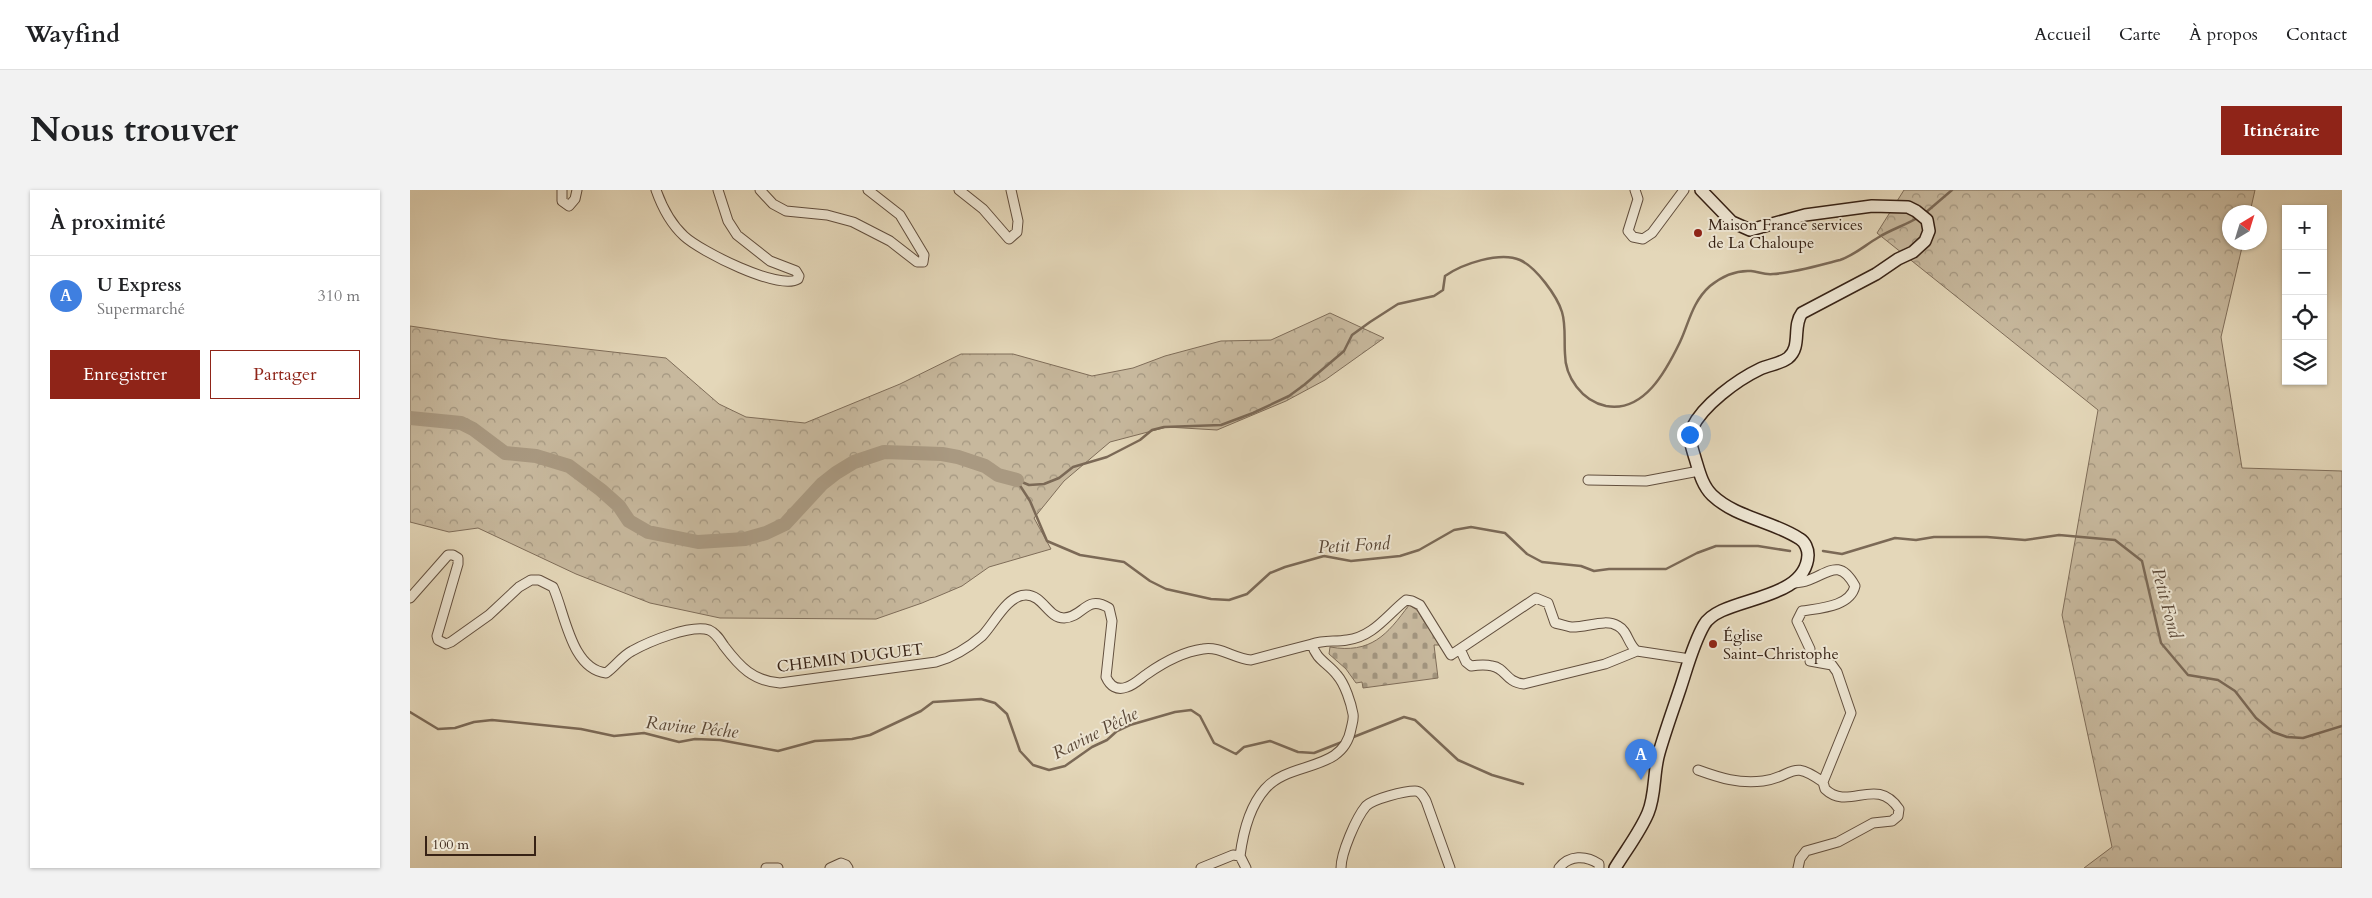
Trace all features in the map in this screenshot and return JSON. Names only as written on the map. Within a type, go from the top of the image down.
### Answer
[{"type":"main road","points":[[1615,868],[1648,812],[1654,792],[1658,755],[1690,659],[1709,618],[1724,610],[1764,598],[1788,584],[1801,573],[1807,561],[1808,552],[1802,539],[1718,500],[1704,485],[1690,437],[1699,417],[1744,378],[1788,358],[1796,344],[1797,319],[1802,313],[1913,252],[1925,241],[1929,231],[1927,220],[1916,211],[1908,207],[1896,206],[1845,209],[1805,215],[1750,230],[1732,222],[1701,190]]},
{"type":"street","points":[[562,190],[562,201],[569,206],[575,199],[577,190]]},
{"type":"street","points":[[656,190],[665,211],[674,224],[685,237],[700,248],[760,275],[780,281],[790,282],[798,279],[799,276],[796,271],[770,261],[737,235],[728,221],[718,190]]},
{"type":"street","points":[[760,190],[773,204],[786,211],[827,215],[853,222],[890,241],[917,262],[923,262],[924,255],[900,215],[868,190]]},
{"type":"street","points":[[959,190],[983,209],[1009,239],[1017,232],[1018,220],[1012,190]]},
{"type":"street","points":[[1635,190],[1638,200],[1627,226],[1633,236],[1642,239],[1652,232],[1684,190]]},
{"type":"street","points":[[1588,480],[1646,481],[1699,471]]},
{"type":"street","name":"CHEMIN DUGUET","points":[[410,598],[448,555],[453,555],[458,558],[458,564],[437,636],[438,640],[446,644],[452,642],[489,615],[519,587],[531,580],[539,580],[553,586],[576,650],[584,663],[597,672],[606,673],[630,651],[687,630],[699,628],[715,634],[739,663],[756,678],[766,682],[780,682],[950,658],[983,634],[1010,603],[1019,596],[1028,595],[1038,598],[1053,614],[1064,618],[1071,616],[1094,602],[1101,603],[1109,608],[1112,621],[1106,677],[1112,686],[1120,688],[1127,687],[1161,664],[1179,655],[1204,648],[1215,649],[1244,660],[1251,660],[1312,644]]},
{"type":"street","points":[[1788,584],[1806,581],[1829,569],[1840,569],[1850,576],[1855,586],[1854,594],[1844,601],[1835,605],[1802,611],[1797,621],[1810,649],[1810,661],[1832,665],[1837,672],[1851,713],[1823,782]]},
{"type":"street","points":[[1246,868],[1240,856],[1243,834],[1264,789],[1283,775],[1339,753],[1350,737],[1353,716],[1342,684],[1331,669],[1319,660],[1314,653],[1312,644],[1323,640],[1348,640],[1365,635],[1383,623],[1406,600],[1412,600],[1420,605],[1451,655],[1536,598],[1548,603],[1555,623],[1571,627],[1608,623],[1617,625],[1623,629],[1632,648],[1637,651],[1690,659]]},
{"type":"street","points":[[1460,649],[1470,666],[1492,666],[1498,668],[1513,683],[1524,684],[1605,664],[1637,651]]},
{"type":"street","points":[[1698,770],[1732,782],[1748,782],[1764,781],[1800,769],[1808,771],[1823,782],[1825,789],[1840,798],[1853,797],[1868,792],[1883,795],[1894,802],[1899,809],[1898,816],[1892,821],[1873,823],[1838,842],[1806,851],[1800,859],[1798,868]]},
{"type":"street","points":[[1341,868],[1344,851],[1364,808],[1370,802],[1379,799],[1416,791],[1422,794],[1426,801],[1450,868]]},
{"type":"street","points":[[1201,868],[1233,855],[1240,856]]},
{"type":"street","points":[[1559,868],[1567,861],[1581,857],[1591,858],[1599,864],[1599,868]]},
{"type":"street","points":[[830,868],[841,863],[848,868]]},
{"type":"street","points":[[766,868],[778,868]]},
{"type":"green space","points":[[1904,190],[2255,190],[2252,205],[2222,205],[2222,250],[2241,250],[2221,337],[2242,468],[2342,471],[2342,868],[2084,868],[2112,847],[2062,615],[2098,410],[1877,233]]},
{"type":"green space","points":[[1330,313],[1384,338],[1325,380],[1286,401],[1217,430],[1167,427],[1110,442],[1064,481],[1034,518],[1051,549],[989,567],[962,586],[922,603],[876,619],[720,618],[650,603],[576,574],[478,528],[449,532],[410,522],[410,326],[498,339],[666,358],[719,404],[746,417],[805,423],[900,384],[961,354],[1013,354],[1092,376],[1133,368],[1165,356],[1221,341],[1271,340]]},
{"type":"green space","points":[[1409,605],[1417,610],[1425,623],[1427,622],[1440,645],[1434,645],[1438,678],[1363,688],[1362,682],[1356,683],[1346,669],[1329,654],[1330,647],[1357,648],[1377,640],[1393,625]]},
{"type":"waterway","points":[[1924,214],[1952,190]]},
{"type":"waterway","points":[[1017,480],[1029,485],[1044,484],[1059,478],[1073,467],[1107,457],[1140,440],[1152,430],[1164,427],[1221,425],[1253,413],[1289,396],[1304,385],[1344,351],[1352,335],[1370,322],[1398,304],[1434,296],[1443,290],[1445,276],[1452,271],[1471,263],[1492,258],[1502,257],[1520,260],[1533,269],[1551,290],[1562,312],[1566,363],[1576,387],[1589,399],[1606,406],[1620,406],[1632,403],[1652,388],[1660,377],[1680,342],[1699,299],[1710,286],[1719,280],[1740,272],[1781,273],[1840,260],[1855,253],[1884,234],[1919,217]]},
{"type":"waterway","points":[[410,418],[461,423],[473,429],[505,453],[536,456],[569,466],[619,506],[629,521],[648,532],[698,542],[745,539],[766,533],[785,524],[822,484],[836,473],[854,462],[884,452],[942,454],[958,457],[985,466],[998,475],[1017,480]]},
{"type":"waterway","name":"Petit Fond","points":[[1017,481],[1030,501],[1047,541],[1080,555],[1124,562],[1150,581],[1166,589],[1211,599],[1229,600],[1247,594],[1270,573],[1324,556],[1351,561],[1400,556],[1419,550],[1454,530],[1471,527],[1505,533],[1527,554],[1542,562],[1581,566],[1594,571],[1609,569],[1666,569],[1697,553],[1716,546],[1758,546],[1790,551]]},
{"type":"waterway","name":"Petit Fond","points":[[1823,551],[1842,554],[1895,538],[1916,540],[1934,537],[1987,537],[2025,540],[2059,535],[2115,540],[2142,561],[2161,643],[2188,675],[2218,680],[2235,691],[2256,718],[2273,732],[2287,737],[2303,738],[2342,726]]},
{"type":"waterway","name":"Ravine Pêche","points":[[410,712],[438,729],[455,728],[474,722],[492,720],[581,729],[614,736],[644,733],[679,742],[695,739],[720,740],[778,751],[815,741],[852,739],[870,735],[921,711],[933,702],[981,699],[995,703],[1007,714],[1020,751],[1033,765],[1049,770],[1065,766],[1092,747],[1107,740],[1117,731],[1130,725],[1175,712],[1191,710],[1200,716],[1214,743],[1236,754],[1244,747],[1270,741],[1298,752],[1314,753],[1342,742]]},
{"type":"waterway","name":"Ravine Pêche","points":[[1351,738],[1404,717],[1415,720],[1458,760],[1492,775],[1523,784]]},
{"type":"place","name":"Maison France services de La Chaloupe","points":[[1698,233]]},
{"type":"place","name":"Église Saint-Christophe","points":[[1713,644]]},
{"type":"place","name":"U Express","points":[[1641,780]]}]
